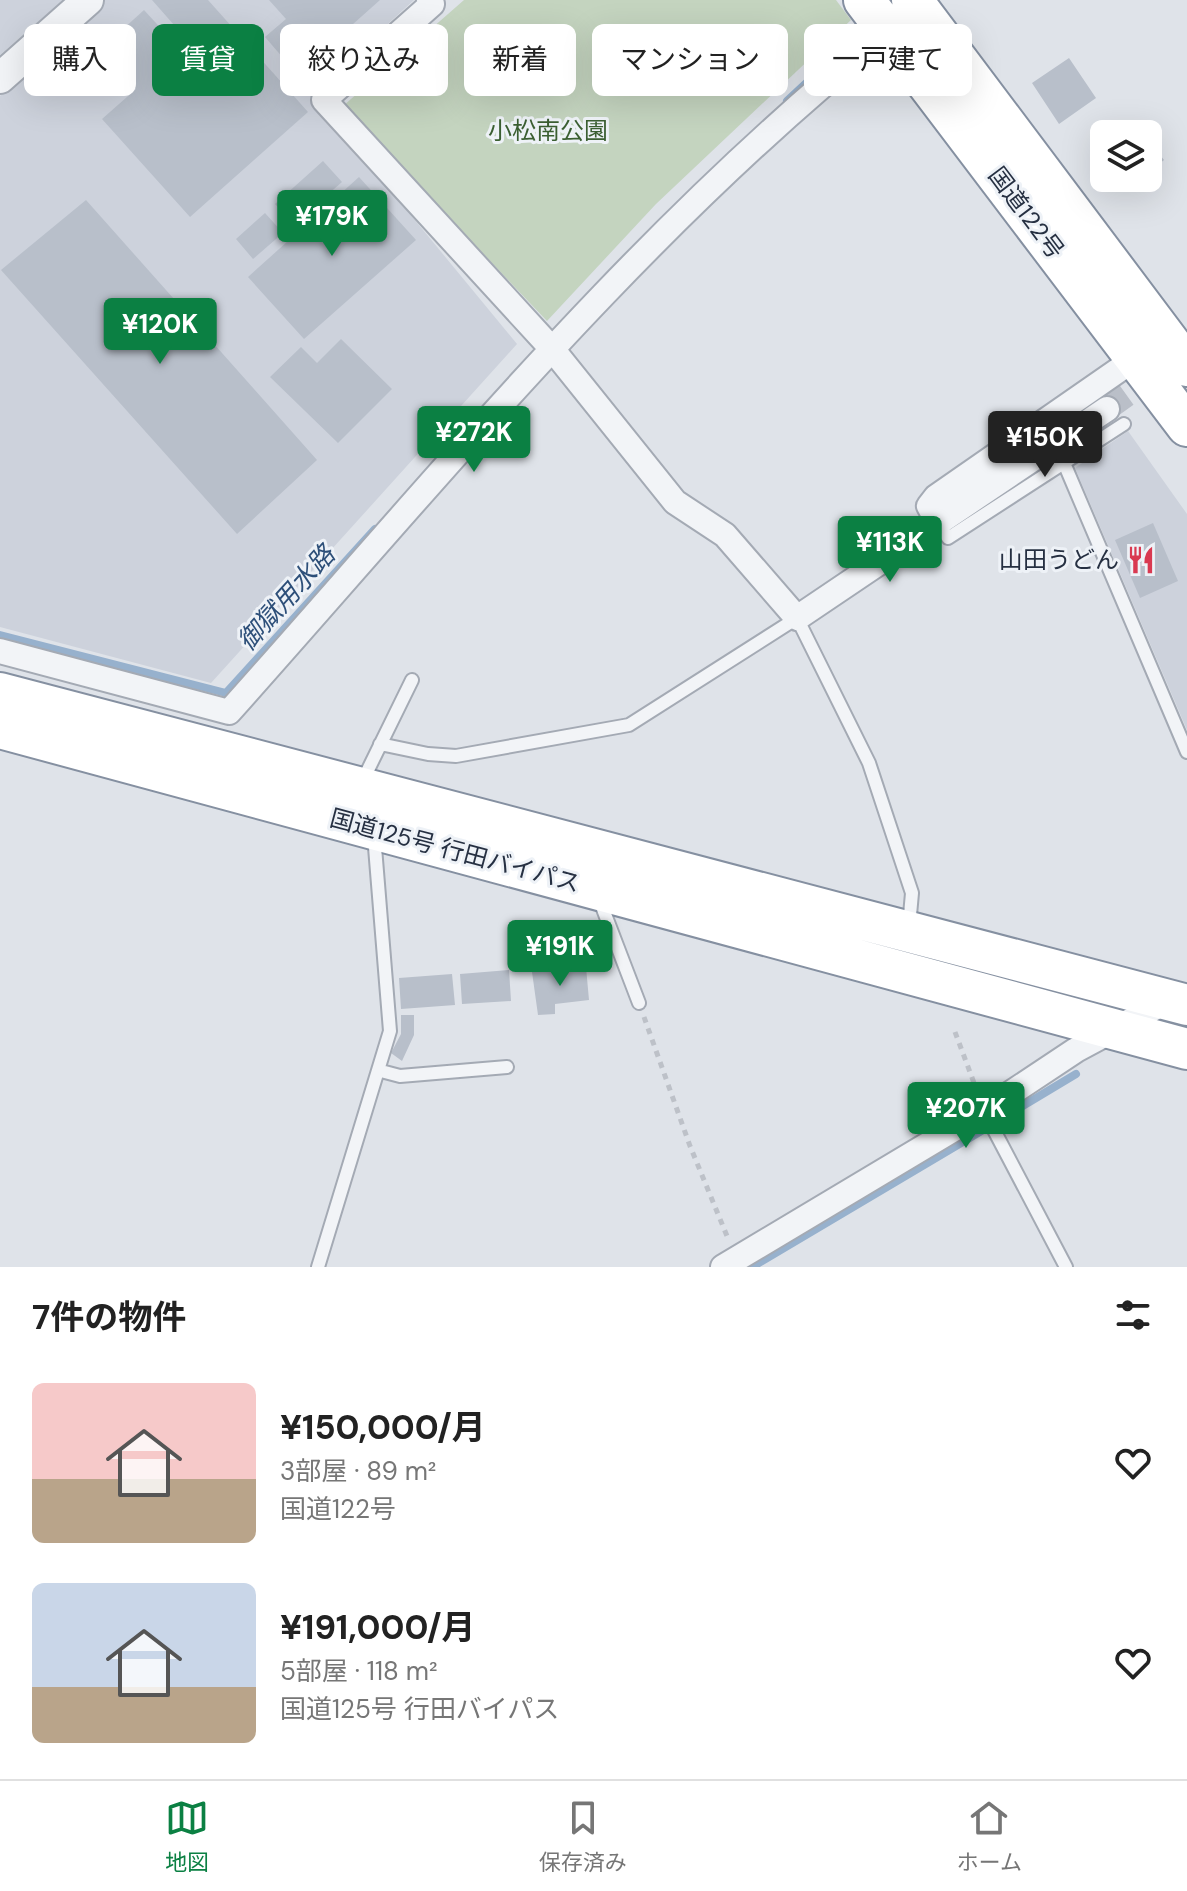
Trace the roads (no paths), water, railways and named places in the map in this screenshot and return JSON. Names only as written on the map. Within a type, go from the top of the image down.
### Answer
[{"type":"highway","name":"国道122号","points":[[901,7],[1169,347],[1187,426]]},
{"type":"highway","name":"国道125号 行田バイパス","points":[[0,693],[907,932],[1181,999]]},
{"type":"highway","name":"国道125号 行田バイパス","points":[[0,728],[1187,1049]]},
{"type":"street","points":[[0,78],[88,0]]},
{"type":"street","points":[[429,0],[432,4],[324,100],[553,350],[675,502],[725,535],[797,618],[938,523],[1115,416]]},
{"type":"street","points":[[0,651],[229,712],[553,350],[675,223],[901,7]]},
{"type":"street","points":[[938,523],[929,506],[936,497],[1169,347]]},
{"type":"street","points":[[730,1263],[984,1111],[1112,1029],[1181,999]]},
{"type":"lane","points":[[938,523],[948,538],[1064,463],[1115,416]]},
{"type":"lane","points":[[1064,463],[1187,752]]},
{"type":"lane","points":[[380,744],[456,756],[629,725],[797,618],[869,763],[912,893],[907,932]]},
{"type":"lane","points":[[360,789],[412,680]]},
{"type":"lane","points":[[318,1267],[381,1071],[390,1031],[373,828]]},
{"type":"lane","points":[[605,892],[603,909],[639,1003]]},
{"type":"lane","points":[[381,1071],[400,1076],[507,1067]]},
{"type":"lane","points":[[984,1111],[1066,1267]]},
{"type":"waterway","name":"御獄用水路","points":[[787,101],[804,85]]},
{"type":"waterway","name":"御獄用水路","points":[[0,635],[226,693],[375,529]]},
{"type":"waterway","points":[[1001,1119],[1076,1074]]},
{"type":"waterway","points":[[752,1267],[983,1130]]},
{"type":"tunnel","points":[[1107,409],[1160,371]]},
{"type":"place","name":"山田うどん","points":[[1141,560]]},
{"type":"park label","name":"小松南公園","points":[[548,131]]}]
